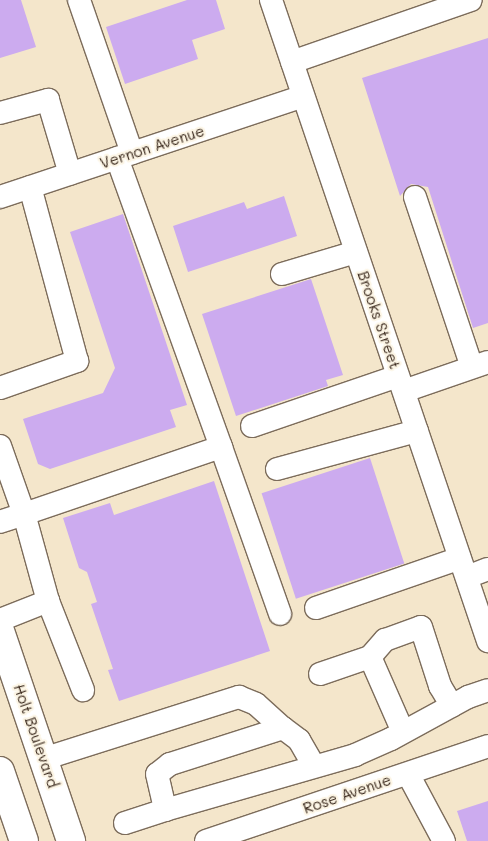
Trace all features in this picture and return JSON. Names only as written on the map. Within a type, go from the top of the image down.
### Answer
[{"type":"main road","name":"Holt Boulevard","points":[[0,631],[72,841]]},
{"type":"main road","points":[[0,771],[24,841]]},
{"type":"street","points":[[79,0],[125,156],[221,447],[280,614]]},
{"type":"street","name":"Brooks Street","points":[[271,0],[488,641]]},
{"type":"street","points":[[292,62],[471,0]]},
{"type":"street","name":"Vernon Avenue","points":[[0,197],[303,96]]},
{"type":"street","points":[[0,113],[48,100],[70,174]]},
{"type":"street","points":[[0,388],[77,361],[30,187]]},
{"type":"street","points":[[252,426],[401,384],[480,365],[414,197]]},
{"type":"street","points":[[282,274],[356,252]]},
{"type":"street","points":[[277,469],[417,431]]},
{"type":"street","points":[[0,446],[24,514],[48,601],[83,690]]},
{"type":"street","points":[[0,522],[221,447]]},
{"type":"street","points":[[316,608],[463,568],[488,569]]},
{"type":"street","points":[[0,620],[48,601]]},
{"type":"street","points":[[320,674],[370,657],[385,640],[421,627],[440,686],[452,706]]},
{"type":"street","points":[[370,657],[403,732]]},
{"type":"street","points":[[125,823],[338,760],[403,732],[452,706],[488,690]]},
{"type":"street","points":[[43,758],[239,698],[256,704],[299,740],[314,766]]},
{"type":"street","points":[[165,810],[157,774],[170,764],[283,728]]},
{"type":"street","name":"Rose Avenue","points":[[206,841],[236,836],[351,793],[488,746]]},
{"type":"street","points":[[338,760],[351,793]]},
{"type":"street","points":[[408,774],[444,841]]},
{"type":"building","points":[[0,0],[21,0],[36,47],[0,58]]},
{"type":"building","points":[[187,0],[216,0],[225,29],[192,40],[198,59],[125,84],[106,27]]},
{"type":"building","points":[[488,38],[488,323],[473,328],[428,187],[411,184],[400,196],[362,78]]},
{"type":"building","points":[[284,196],[297,236],[188,272],[173,226],[244,202],[247,209]]},
{"type":"building","points":[[123,214],[187,405],[170,410],[176,427],[50,469],[38,464],[23,419],[103,393],[115,368],[70,232]]},
{"type":"building","points":[[311,279],[343,375],[326,380],[328,386],[236,416],[202,314]]},
{"type":"building","points":[[370,458],[404,564],[296,599],[262,493]]},
{"type":"building","points":[[214,481],[270,651],[119,701],[108,670],[113,669],[91,604],[97,602],[87,572],[79,568],[63,518],[110,503],[114,515]]},
{"type":"building","points":[[488,801],[488,841],[467,841],[457,811]]}]
